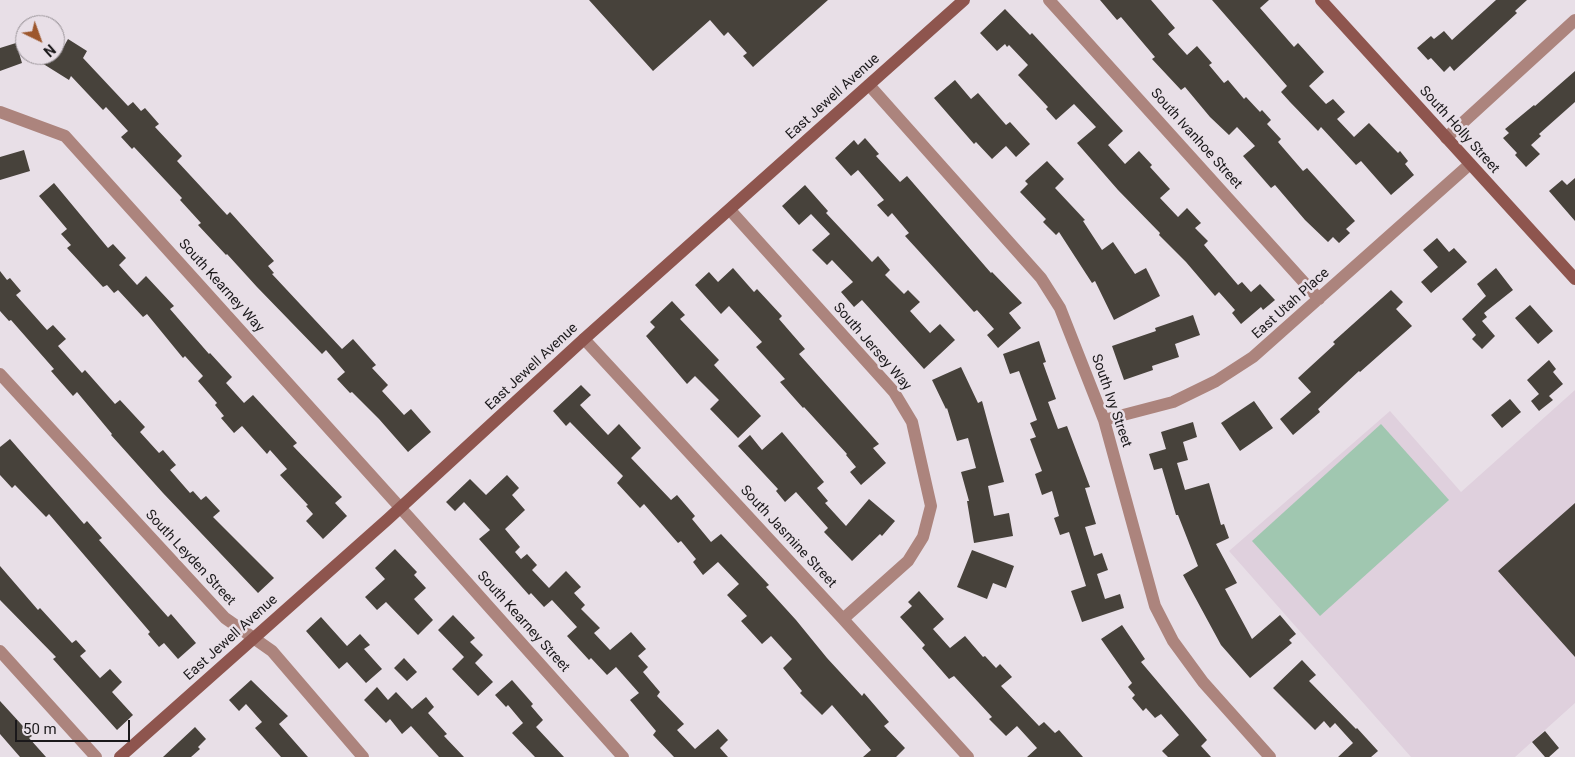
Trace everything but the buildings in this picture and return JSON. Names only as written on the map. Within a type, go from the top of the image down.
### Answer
[{"type":"street","name":"East Jewell Avenue","points":[[120,757],[401,508],[584,339],[964,0]]},
{"type":"street","name":"South Ivanhoe Street","points":[[1049,0],[1320,299]]},
{"type":"street","name":"South Holly Street","points":[[1321,0],[1446,138],[1573,273]]},
{"type":"street","points":[[1446,138],[1575,20]]},
{"type":"street","name":"South Ivy Street","points":[[869,85],[1041,278],[1060,308],[1104,420],[1156,606],[1173,641],[1203,682],[1270,757]]},
{"type":"street","name":"South Kearney Way","points":[[0,112],[65,136],[401,508]]},
{"type":"street","name":"East Utah Place","points":[[1104,420],[1172,402],[1216,381],[1254,357],[1470,164]]},
{"type":"street","name":"South Jersey Way","points":[[730,210],[894,392],[912,422],[931,506],[923,537],[908,561],[843,619]]},
{"type":"street","name":"South Jasmine Street","points":[[584,339],[968,757]]},
{"type":"street","name":"South Leyden Street","points":[[0,374],[225,618],[272,651],[363,757]]},
{"type":"street","name":"South Kearney Street","points":[[401,508],[622,757]]},
{"type":"street","points":[[0,651],[96,757]]},
{"type":"shaded area","points":[[1575,390],[1575,703],[1515,757],[1411,757],[1229,551],[1390,411],[1461,492]]},
{"type":"green space","points":[[1381,424],[1449,500],[1320,616],[1252,541]]}]
